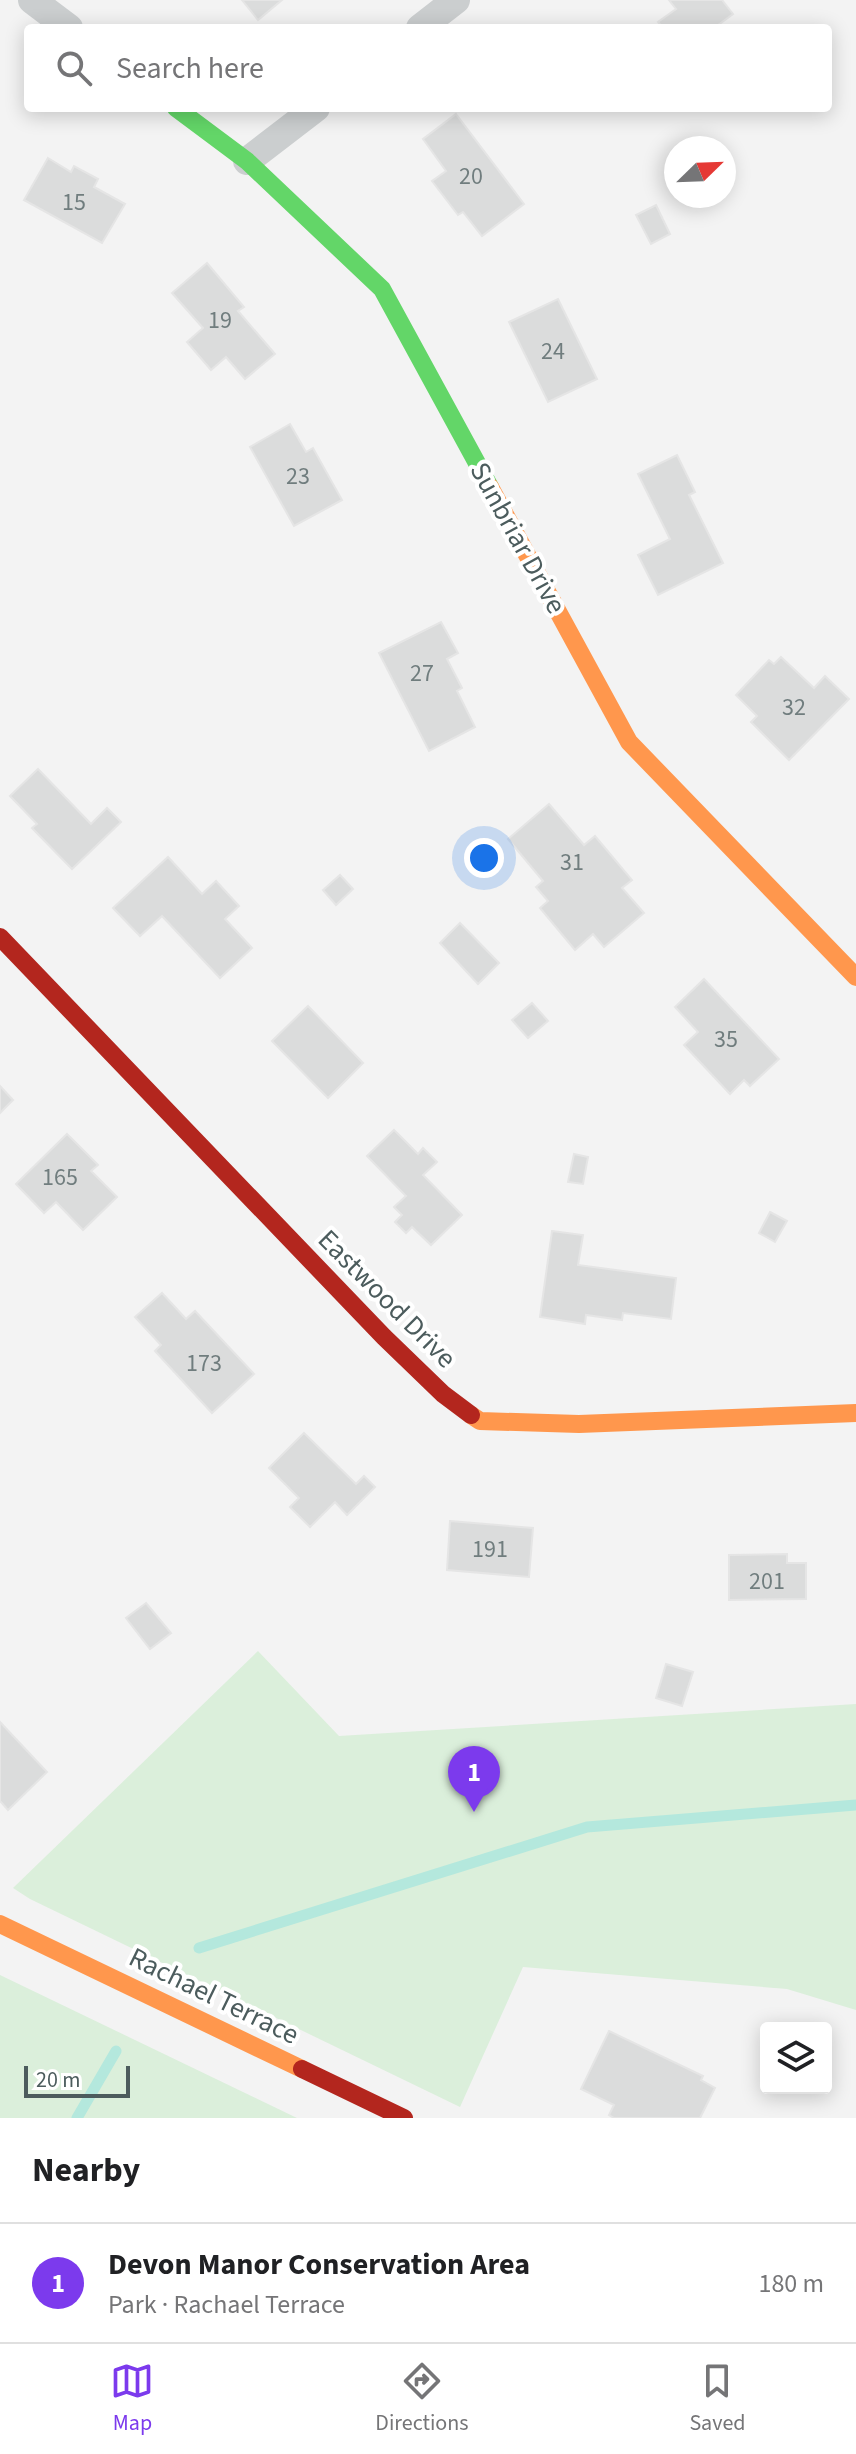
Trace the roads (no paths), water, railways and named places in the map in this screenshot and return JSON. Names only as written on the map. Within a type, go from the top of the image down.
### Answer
[{"type":"street","points":[[32,0],[64,24]]},
{"type":"street","points":[[425,24],[456,0]]},
{"type":"street","name":"Sunbriar Drive","points":[[181,112],[247,161],[382,289],[629,742],[856,977]]},
{"type":"street","points":[[247,161],[311,112]]},
{"type":"street","name":"Eastwood Drive","points":[[0,937],[384,1337],[443,1394],[480,1421],[579,1424],[856,1413]]},
{"type":"street","name":"Rachael Terrace","points":[[0,1924],[404,2118]]},
{"type":"waterway","points":[[199,1948],[587,1827],[856,1805]]},
{"type":"waterway","points":[[77,2118],[116,2051]]},
{"type":"place","name":"Devon Manor Conservation Area","points":[[474,1812]]}]
